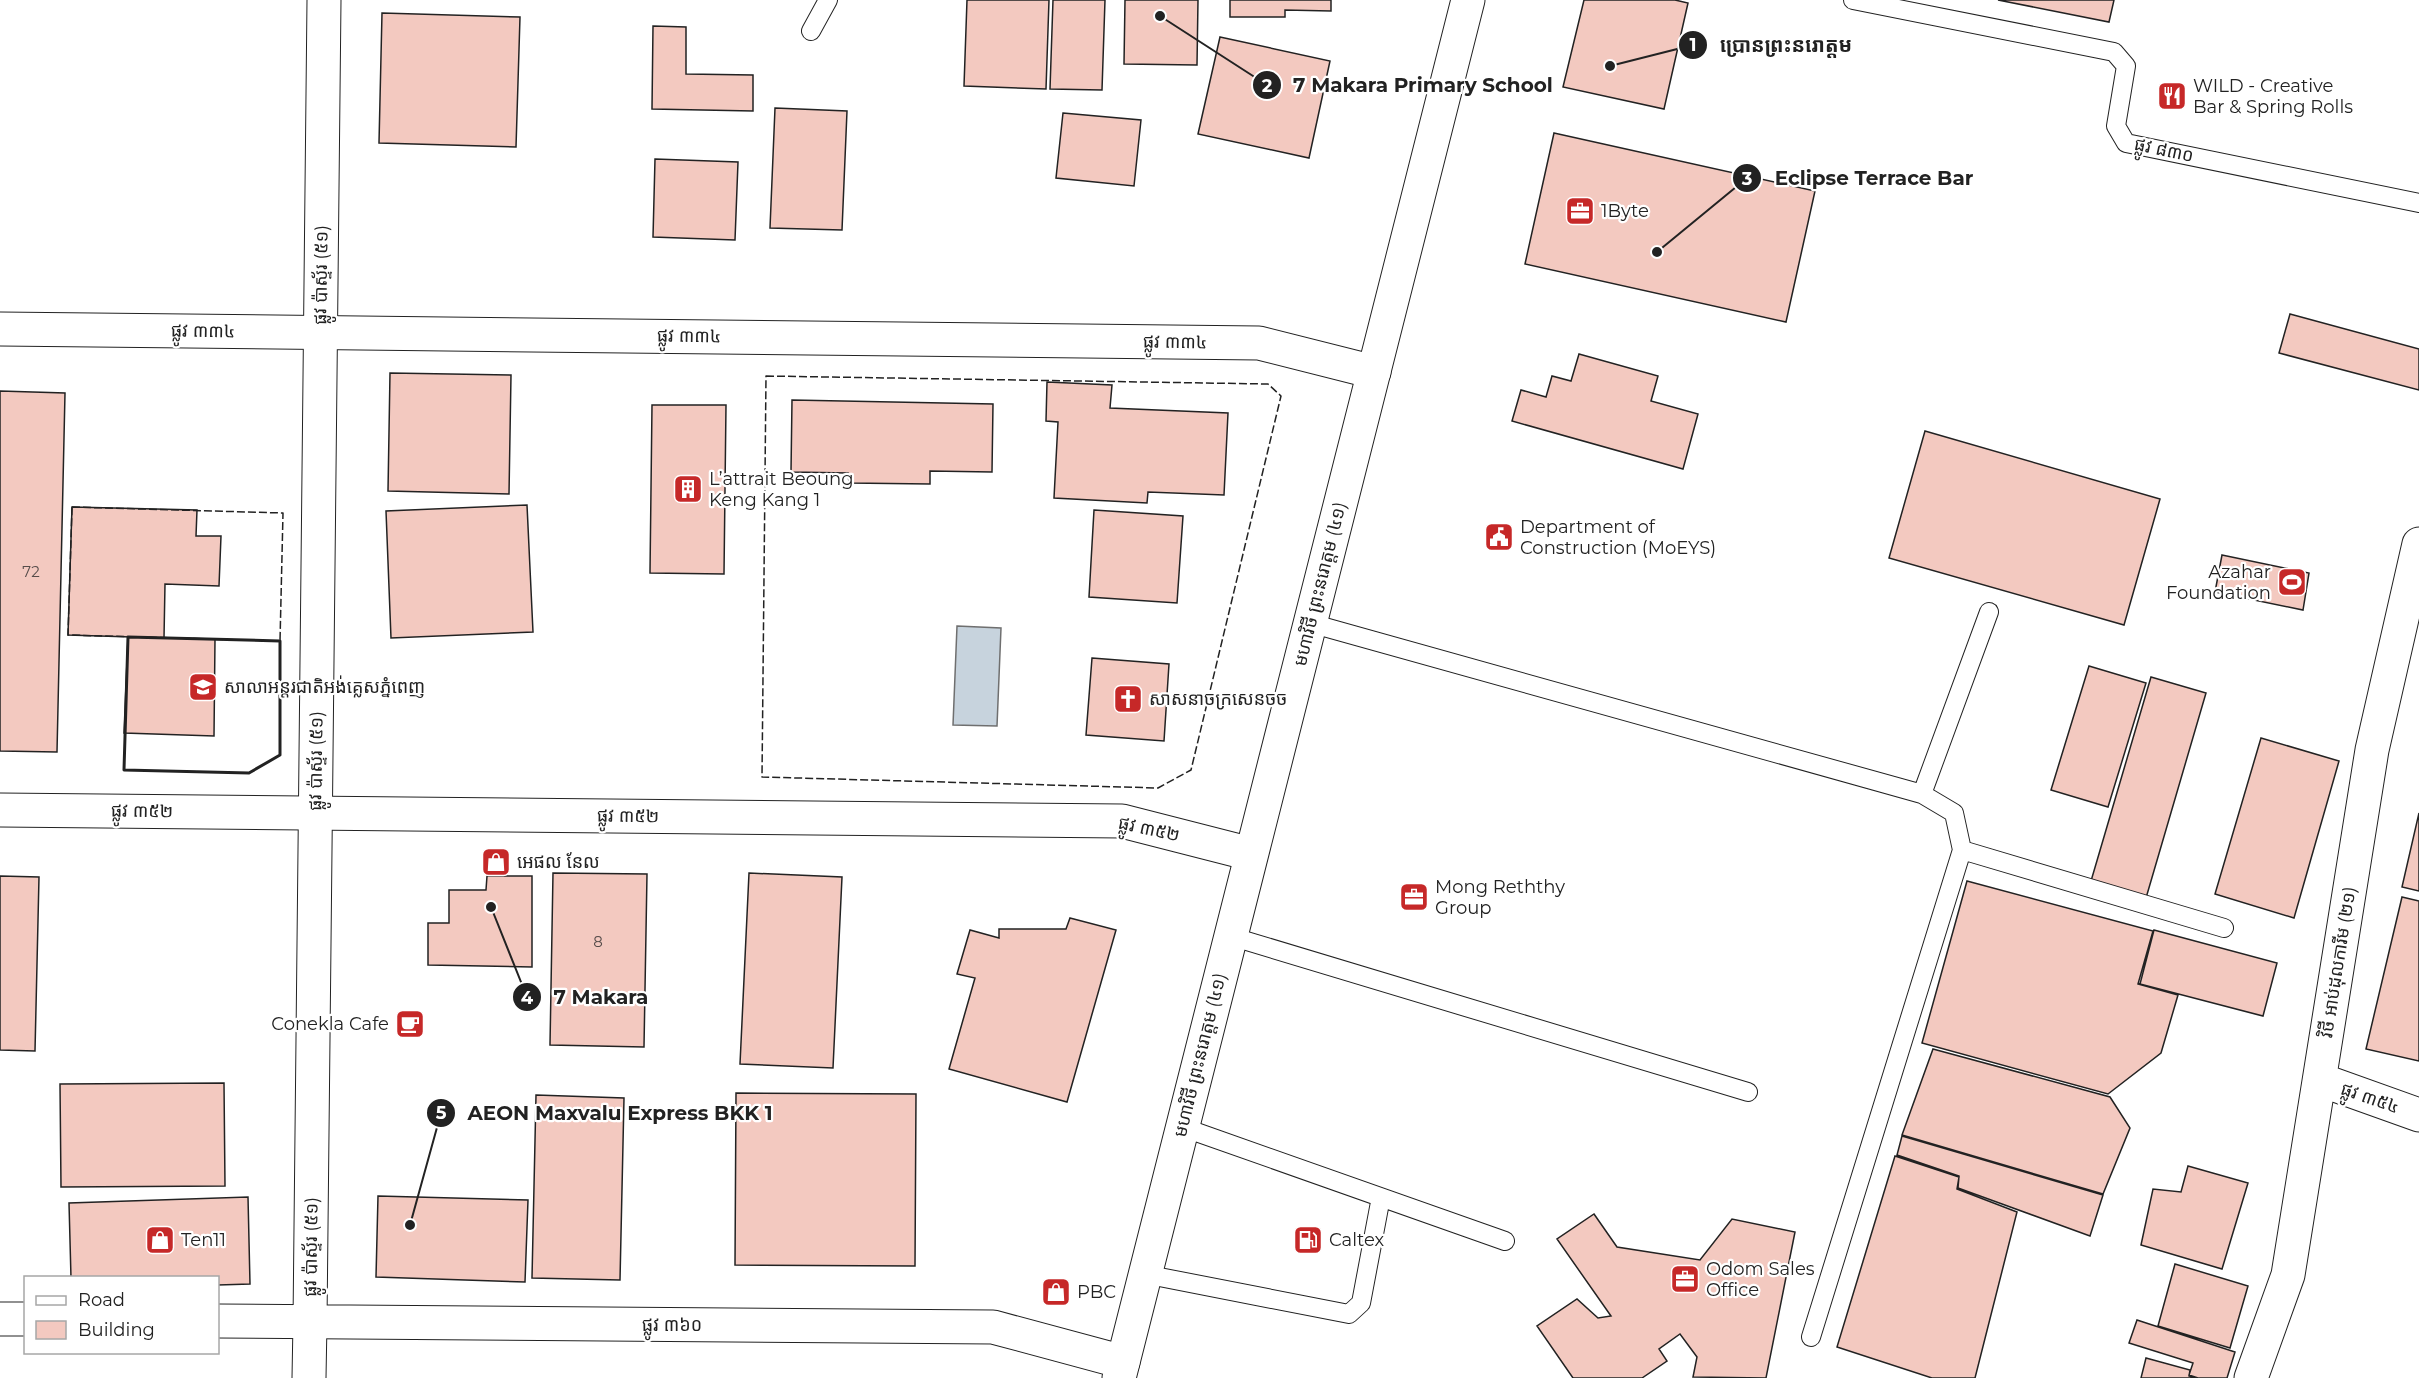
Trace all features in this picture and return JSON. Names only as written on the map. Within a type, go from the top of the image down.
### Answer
[{"type":"street","name":"ផ្លូវ ប៉ាស្ទ័រ (៥១)","points":[[309,1378],[324,0]]},
{"type":"street","name":"មហាវិថី ព្រះនរោត្តម (៤១)","points":[[1121,1370],[1468,0]]},
{"type":"street","name":"ផ្លូវ ៣៣៤","points":[[0,329],[1259,343],[1374,372]]},
{"type":"street","name":"វិថី អាប់ដុលការីម (២១)","points":[[2250,1378],[2288,1275],[2372,750],[2419,544]]},
{"type":"street","name":"ផ្លូវ ៣៥២","points":[[0,810],[1122,821],[1251,854]]},
{"type":"street","name":"ផ្លូវ ៣៥៤","points":[[2320,1080],[2419,1115]]},
{"type":"street","points":[[0,1319],[24,1319]]},
{"type":"street","name":"ផ្លូវ ៣៦០","points":[[219,1321],[993,1328],[1121,1370]]},
{"type":"lane","points":[[811,31],[828,0]]},
{"type":"lane","name":"ផ្លូវ ៨៣០","points":[[1853,0],[2114,52],[2122,58],[2126,66],[2116,126],[2126,143],[2419,203]]},
{"type":"lane","points":[[1922,794],[1989,612]]},
{"type":"lane","points":[[1310,623],[1922,794],[1954,813],[1962,850],[1810,1337]]},
{"type":"lane","points":[[1962,850],[2224,928]]},
{"type":"lane","points":[[1230,936],[1748,1092]]},
{"type":"lane","points":[[1182,1126],[1505,1241]]},
{"type":"lane","points":[[1144,1274],[1350,1314],[1361,1303],[1381,1197]]},
{"type":"shaded area","points":[[957,626],[1001,628],[997,726],[953,725]]},
{"type":"building","points":[[967,0],[1049,0],[1046,89],[964,86]]},
{"type":"building","points":[[1053,0],[1105,0],[1102,90],[1050,89]]},
{"type":"building","points":[[1125,0],[1198,0],[1197,65],[1124,64]]},
{"type":"building","points":[[1230,0],[1331,0],[1331,11],[1285,10],[1285,17],[1230,17]]},
{"type":"building","points":[[1584,0],[1675,0],[1688,3],[1664,109],[1563,87]]},
{"type":"building","points":[[1998,0],[2114,0],[2109,22]]},
{"type":"building","points":[[382,13],[520,17],[516,147],[379,143]]},
{"type":"building","points":[[653,26],[686,27],[686,74],[753,75],[753,111],[652,109]]},
{"type":"building","points":[[1220,37],[1330,61],[1309,158],[1198,134]]},
{"type":"building","points":[[775,108],[847,111],[842,230],[770,228]]},
{"type":"building","points":[[1063,113],[1141,120],[1134,186],[1056,178]]},
{"type":"building","points":[[1554,133],[1815,191],[1786,322],[1525,264]]},
{"type":"building","points":[[655,159],[738,162],[735,240],[653,237]]},
{"type":"building","points":[[2290,314],[2419,349],[2419,390],[2279,353]]},
{"type":"building","points":[[1579,354],[1658,376],[1651,401],[1698,414],[1683,469],[1512,421],[1521,390],[1546,397],[1552,376],[1571,381]]},
{"type":"building","points":[[390,373],[511,375],[509,494],[388,491]]},
{"type":"building","points":[[1047,382],[1112,385],[1110,408],[1228,413],[1224,495],[1148,492],[1147,503],[1054,498],[1058,422],[1046,421]]},
{"type":"building","points":[[0,391],[65,393],[57,752],[0,751]]},
{"type":"building","points":[[792,400],[993,404],[992,472],[930,471],[930,484],[849,483],[848,473],[791,472]]},
{"type":"building","name":"L’attrait Beoung Keng Kang 1","points":[[652,405],[726,405],[724,574],[650,573]]},
{"type":"building","points":[[1925,431],[2160,499],[2124,625],[1889,558]]},
{"type":"building","points":[[527,505],[533,632],[391,638],[386,511]]},
{"type":"building","points":[[72,507],[197,510],[196,536],[221,536],[219,586],[165,584],[164,638],[68,635]]},
{"type":"building","points":[[1094,510],[1183,516],[1177,603],[1089,597]]},
{"type":"building","points":[[2222,555],[2309,573],[2303,610],[2215,592]]},
{"type":"building","points":[[128,637],[215,639],[214,736],[124,733]]},
{"type":"building","name":"សាសនាចក្រសេនចច","points":[[1092,658],[1169,664],[1164,741],[1086,735]]},
{"type":"building","points":[[2089,666],[2146,683],[2108,807],[2051,790]]},
{"type":"building","points":[[2151,677],[2206,693],[2146,898],[2091,881]]},
{"type":"building","points":[[2261,738],[2339,761],[2294,918],[2215,894]]},
{"type":"building","points":[[2419,813],[2419,891],[2402,887]]},
{"type":"building","points":[[553,873],[647,874],[644,1047],[550,1045]]},
{"type":"building","points":[[749,873],[842,877],[833,1068],[740,1064]]},
{"type":"building","points":[[0,876],[39,877],[35,1051],[0,1050]]},
{"type":"building","points":[[487,876],[532,876],[532,967],[428,965],[428,923],[449,923],[449,890],[486,890]]},
{"type":"building","points":[[1967,881],[2153,931],[2138,984],[2178,995],[2161,1053],[2108,1094],[1922,1043]]},
{"type":"building","points":[[2402,897],[2419,901],[2419,1061],[2366,1049]]},
{"type":"building","points":[[1070,918],[1116,930],[1067,1102],[949,1069],[975,978],[957,974],[970,930],[999,938],[999,929],[1066,929]]},
{"type":"building","points":[[2154,930],[2277,963],[2263,1016],[2140,984]]},
{"type":"building","points":[[1933,1049],[2110,1097],[2130,1128],[2103,1194],[1902,1135]]},
{"type":"building","points":[[224,1083],[225,1186],[61,1187],[60,1084]]},
{"type":"building","points":[[736,1093],[916,1094],[915,1266],[735,1265]]},
{"type":"building","points":[[536,1095],[624,1098],[620,1280],[532,1278]]},
{"type":"building","points":[[1902,1136],[2103,1195],[2090,1236],[1958,1188],[1959,1176],[1897,1155]]},
{"type":"building","points":[[1895,1156],[1959,1177],[1957,1189],[2017,1212],[1975,1378],[1932,1378],[1837,1347]]},
{"type":"building","points":[[2188,1166],[2248,1183],[2222,1269],[2141,1245],[2153,1189],[2181,1192]]},
{"type":"building","points":[[378,1196],[528,1200],[525,1282],[376,1277]]},
{"type":"building","name":"Ten11","points":[[248,1197],[250,1284],[219,1285],[219,1276],[71,1276],[69,1203]]},
{"type":"building","name":"Odom Sales Office","points":[[1594,1214],[1617,1247],[1700,1260],[1732,1219],[1795,1232],[1766,1378],[1693,1377],[1697,1357],[1680,1334],[1659,1349],[1667,1361],[1642,1378],[1573,1378],[1537,1326],[1577,1299],[1598,1318],[1611,1316],[1557,1239]]},
{"type":"building","points":[[2175,1264],[2248,1286],[2230,1348],[2158,1326]]},
{"type":"building","points":[[2137,1320],[2235,1352],[2227,1378],[2198,1378],[2189,1375],[2193,1363],[2129,1343]]},
{"type":"building","points":[[2146,1358],[2190,1370],[2189,1376],[2196,1378],[2141,1378]]},
{"type":"fence","points":[[766,376],[1268,384],[1281,396],[1191,770],[1158,788],[762,777],[766,376]]},
{"type":"fence","points":[[72,507],[283,513],[280,641],[68,635],[72,507]]},
{"type":"wall","points":[[128,637],[280,641],[280,755],[249,773],[124,770],[128,637]]},
{"type":"place","name":"7 Makara Primary School","points":[[1160,16]]},
{"type":"place","name":"ប្រោនព្រះនរោត្តម","points":[[1610,66]]},
{"type":"place","name":"WILD - Creative Bar & Spring Rolls","points":[[2172,96]]},
{"type":"place","name":"1Byte","points":[[1580,211]]},
{"type":"place","name":"Eclipse Terrace Bar","points":[[1657,252]]},
{"type":"place","name":"L’attrait Beoung Keng Kang 1","points":[[688,489]]},
{"type":"place","name":"Department of Construction (MoEYS)","points":[[1499,537]]},
{"type":"place","name":"Azahar Foundation","points":[[2292,582]]},
{"type":"place","name":"សាលាអន្តរជាតិអង់គ្លេសភ្នំពេញ","points":[[203,687]]},
{"type":"place","name":"សាសនាចក្រសេនចច","points":[[1128,699]]},
{"type":"place","name":"អេផល នែល","points":[[496,862]]},
{"type":"place","name":"Mong Reththy Group","points":[[1414,897]]},
{"type":"place","name":"7 Makara","points":[[491,907]]},
{"type":"place","name":"Conekla Cafe","points":[[410,1024]]},
{"type":"place","name":"AEON Maxvalu Express BKK 1","points":[[410,1225]]},
{"type":"place","name":"Ten11","points":[[160,1240]]},
{"type":"place","name":"Caltex","points":[[1308,1240]]},
{"type":"place","name":"Odom Sales Office","points":[[1685,1279]]},
{"type":"place","name":"PBC","points":[[1056,1292]]}]
